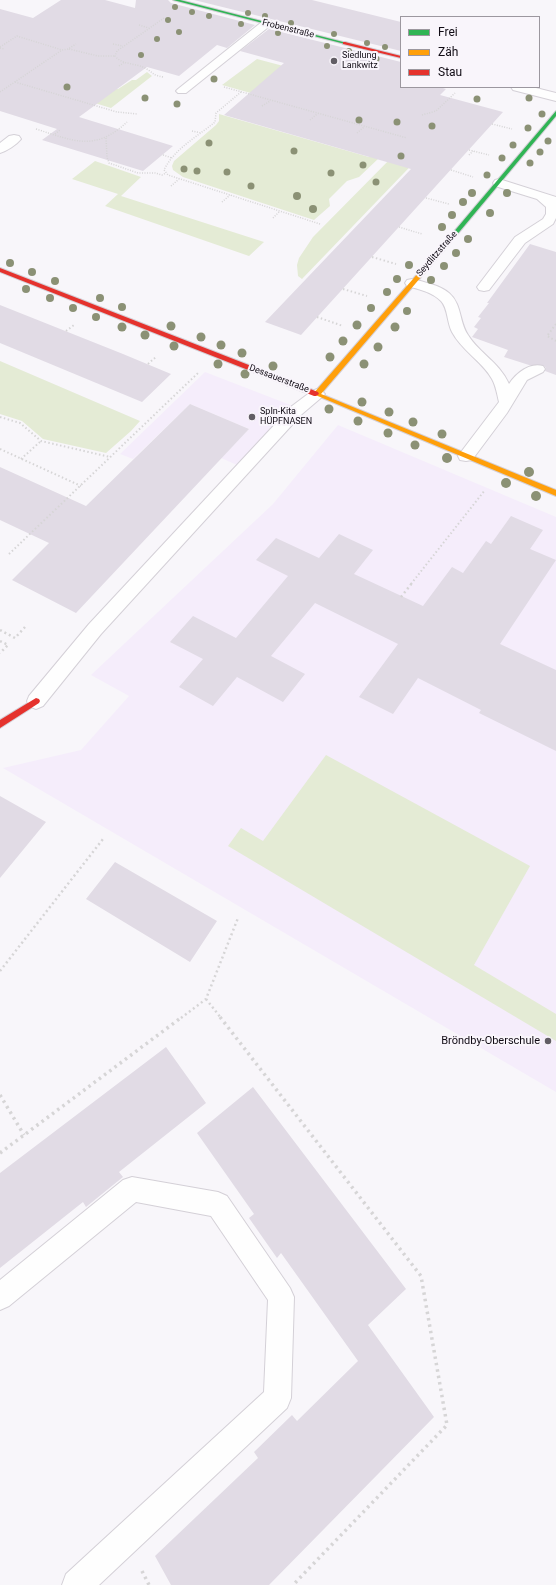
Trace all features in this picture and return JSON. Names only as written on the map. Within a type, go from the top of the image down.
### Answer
[{"type":"street","name":"Frobenstraße","points":[[175,0],[400,58]]},
{"type":"street","points":[[521,88],[556,97]]},
{"type":"street","name":"Seydlitzstraße","points":[[317,394],[499,183],[556,113]]},
{"type":"street","points":[[0,149],[14,139]]},
{"type":"street","name":"Dessauerstraße","points":[[0,270],[317,394],[556,493]]},
{"type":"street","points":[[0,724],[36,701]]},
{"type":"lane","points":[[190,85],[267,23]]},
{"type":"lane","points":[[499,183],[556,201]]},
{"type":"lane","points":[[484,287],[520,240],[548,221],[552,214],[552,206],[541,196]]},
{"type":"lane","points":[[412,283],[439,292],[448,300],[453,311],[458,330],[465,342],[495,372],[502,383],[506,402]]},
{"type":"lane","points":[[466,456],[506,402],[521,377],[538,369]]},
{"type":"lane","points":[[36,701],[73,654],[297,410],[317,394]]},
{"type":"lane","points":[[0,1298],[132,1189],[218,1205],[281,1297],[277,1398],[77,1585]]},
{"type":"path","points":[[115,56],[117,51],[169,14]]},
{"type":"path","points":[[140,25],[150,28]]},
{"type":"path","points":[[0,48],[17,36],[62,50]]},
{"type":"path","points":[[0,92],[62,50],[68,49],[76,44]]},
{"type":"path","points":[[114,44],[124,46]]},
{"type":"path","points":[[0,48],[4,49]]},
{"type":"path","points":[[68,49],[98,56],[115,56],[118,60],[145,68],[153,74],[190,85],[241,92],[407,138]]},
{"type":"path","points":[[119,66],[125,62]]},
{"type":"path","points":[[15,82],[117,112],[137,114]]},
{"type":"path","points":[[166,173],[164,170],[165,165],[215,122],[216,113],[241,92]]},
{"type":"path","points":[[422,115],[436,111],[455,93]]},
{"type":"path","points":[[262,106],[270,100]]},
{"type":"path","points":[[310,120],[317,113]]},
{"type":"path","points":[[34,128],[77,142],[92,142],[117,133],[127,122]]},
{"type":"path","points":[[492,124],[512,129]]},
{"type":"path","points":[[357,133],[364,126]]},
{"type":"path","points":[[55,135],[60,130]]},
{"type":"path","points":[[192,131],[201,134]]},
{"type":"path","points":[[106,138],[107,157],[109,163],[138,173],[166,173],[320,224]]},
{"type":"path","points":[[470,150],[493,156]]},
{"type":"path","points":[[469,155],[473,151]]},
{"type":"path","points":[[163,155],[172,158]]},
{"type":"path","points":[[451,170],[477,178]]},
{"type":"path","points":[[171,186],[180,178]]},
{"type":"path","points":[[222,202],[231,195]]},
{"type":"path","points":[[426,198],[453,206]]},
{"type":"path","points":[[273,218],[280,211]]},
{"type":"path","points":[[399,227],[427,235]]},
{"type":"path","points":[[372,257],[400,265]]},
{"type":"path","points":[[343,289],[371,298]]},
{"type":"path","points":[[317,317],[346,327]]},
{"type":"path","points":[[556,324],[547,336],[556,341]]},
{"type":"path","points":[[9,554],[199,372]]},
{"type":"path","points":[[0,417],[20,423],[41,441],[110,457]]},
{"type":"path","points":[[21,459],[41,441]]},
{"type":"path","points":[[0,449],[81,486]]},
{"type":"path","points":[[401,597],[485,489]]},
{"type":"path","points":[[0,630],[15,638],[25,627]]},
{"type":"path","points":[[0,641],[8,645],[0,653]]},
{"type":"path","points":[[0,971],[103,839]]},
{"type":"path","points":[[0,1153],[206,999],[238,918]]},
{"type":"path","points":[[206,999],[421,1276],[447,1425],[293,1585]]},
{"type":"path","points":[[0,1095],[24,1135]]},
{"type":"shaded area","name":"SpIn-Kita HÜPFNASEN","points":[[205,372],[293,406],[237,465],[221,458],[249,429],[190,404],[133,459],[120,454]]},
{"type":"shaded area","points":[[338,425],[556,517],[556,1092],[3,768],[81,750],[129,696],[91,675],[273,504]]},
{"type":"green space","points":[[257,59],[385,93],[376,128],[222,85]]},
{"type":"green space","points":[[147,72],[152,76],[111,108],[23,81],[66,75],[118,89],[132,80],[136,80]]},
{"type":"green space","points":[[219,114],[369,157],[374,152],[379,158],[359,177],[347,181],[329,199],[330,206],[314,220],[183,177],[173,170],[172,166],[174,161],[216,125],[219,121]]},
{"type":"green space","points":[[429,147],[302,279],[298,276],[297,265],[299,258],[313,237],[398,151]]},
{"type":"green space","points":[[95,161],[141,177],[121,196],[264,242],[249,256],[105,206],[118,194],[72,179]]},
{"type":"green space","points":[[0,361],[140,421],[106,453],[43,439],[22,421],[0,414]]},
{"type":"green space","points":[[326,755],[530,866],[474,965],[556,1014],[556,1041],[228,846],[241,828],[263,841]]},
{"type":"building","points":[[61,0],[105,0],[135,8],[136,0],[168,0],[171,3],[255,25],[227,48],[217,45],[179,76],[147,67],[79,117],[173,146],[143,171],[42,140],[57,129],[0,111],[0,9],[33,18]]},
{"type":"building","points":[[194,0],[312,0],[400,22],[400,51]]},
{"type":"building","points":[[269,29],[400,62],[400,88],[443,88],[446,89],[440,95],[503,112],[301,335],[265,322],[411,169],[224,115],[284,63],[240,51]]},
{"type":"building","points":[[530,244],[556,252],[556,375],[545,371],[546,368],[543,365],[529,365],[504,357],[508,350],[472,337],[478,329],[474,327],[481,318],[478,317]]},
{"type":"building","points":[[0,305],[171,374],[142,402],[0,343]]},
{"type":"building","points":[[190,404],[249,429],[76,613],[12,580],[49,543],[0,520],[0,467],[86,506]]},
{"type":"building","points":[[511,516],[543,530],[530,549],[556,560],[500,644],[556,670],[556,751],[479,713],[481,710],[418,678],[393,714],[359,697],[398,644],[315,603],[271,656],[305,674],[283,702],[237,677],[213,706],[179,687],[203,659],[170,642],[193,616],[236,638],[288,576],[256,560],[276,538],[319,558],[339,534],[373,550],[354,574],[423,606],[452,567],[463,573],[486,541],[491,544]]},
{"type":"building","points":[[0,796],[46,822],[0,878]]},
{"type":"building","points":[[115,862],[217,921],[190,962],[86,899]]},
{"type":"building","points":[[166,1047],[206,1103],[119,1172],[123,1177],[86,1207],[83,1202],[0,1268],[0,1173]]},
{"type":"building","points":[[253,1087],[406,1289],[368,1325],[434,1417],[269,1585],[171,1585],[155,1556],[258,1458],[254,1452],[292,1415],[297,1421],[358,1361],[281,1253],[277,1258],[249,1218],[254,1214],[197,1133]]},
{"type":"traffic: fast","points":[[175,0],[345,43]]},
{"type":"traffic: fast","points":[[448,242],[556,113]]},
{"type":"traffic: slow","points":[[317,394],[448,242]]},
{"type":"traffic: slow","points":[[316,394],[556,493]]},
{"type":"traffic: jam","points":[[345,43],[400,57]]},
{"type":"traffic: jam","points":[[0,270],[316,394]]},
{"type":"traffic: jam","points":[[0,724],[36,701]]},
{"type":"place","name":"Siedlung Lankwitz","points":[[334,61]]},
{"type":"place","name":"SpIn-Kita HÜPFNASEN","points":[[252,417]]},
{"type":"place","name":"Bröndby-Oberschule","points":[[548,1041]]}]
